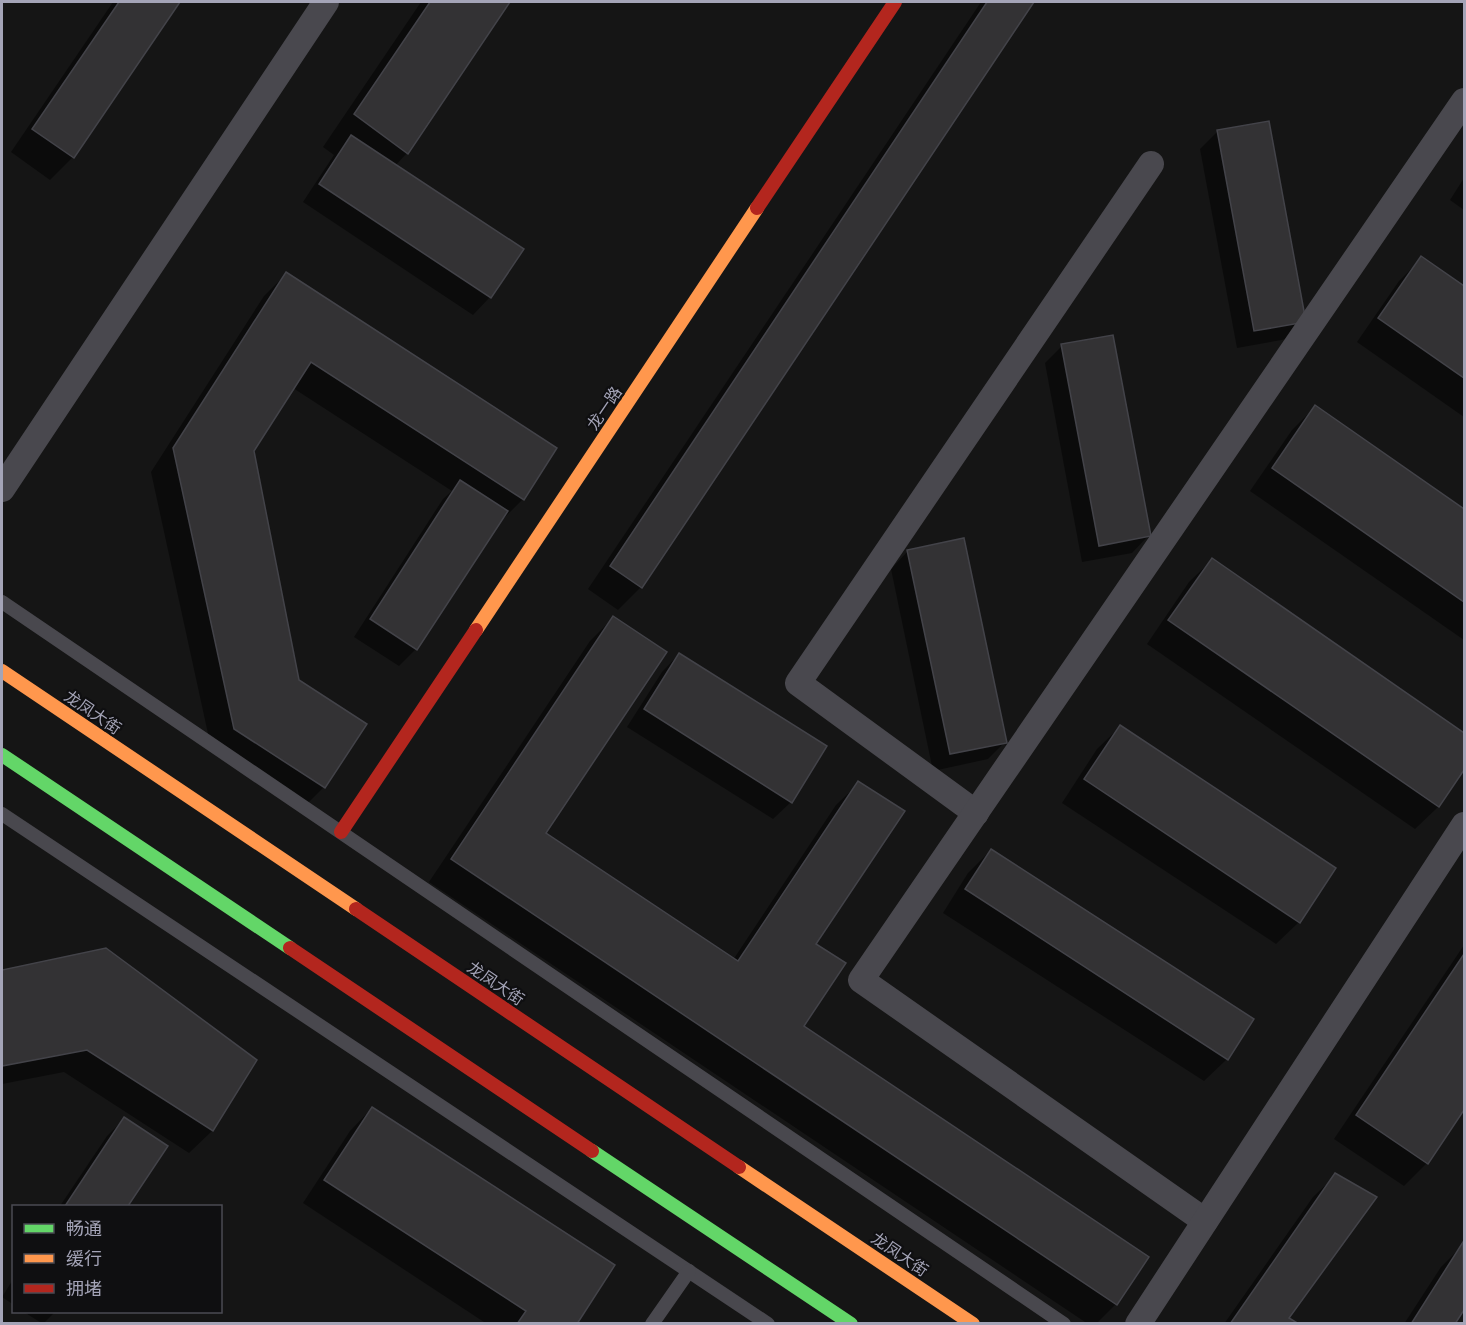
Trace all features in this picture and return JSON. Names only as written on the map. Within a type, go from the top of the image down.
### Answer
[{"type":"main road","name":"龙一路","points":[[340,832],[895,2]]},
{"type":"main road","name":"龙凤大街","points":[[2,670],[973,1323]]},
{"type":"main road","points":[[2,755],[851,1323]]},
{"type":"street","points":[[2,489],[326,2]]},
{"type":"street","points":[[1205,1221],[861,980],[1464,101]]},
{"type":"street","points":[[976,813],[798,683],[1151,164]]},
{"type":"street","points":[[1138,1323],[1464,825]]},
{"type":"lane","points":[[2,602],[1064,1323]]},
{"type":"lane","points":[[2,814],[768,1323]]},
{"type":"lane","points":[[652,1323],[689,1270]]},
{"type":"building","points":[[119,2],[180,2],[74,158],[32,129]]},
{"type":"building","points":[[430,2],[510,2],[408,154],[354,114]]},
{"type":"building","points":[[987,2],[1034,2],[642,588],[610,566]]},
{"type":"building","points":[[1269,121],[1306,322],[1254,331],[1217,130]]},
{"type":"building","points":[[351,135],[524,249],[491,298],[319,184]]},
{"type":"building","points":[[1421,256],[1464,286],[1464,378],[1378,318]]},
{"type":"building","points":[[286,272],[557,448],[524,500],[311,362],[254,451],[299,680],[367,724],[325,788],[234,729],[173,448]]},
{"type":"building","points":[[1113,335],[1151,536],[1099,546],[1061,344]]},
{"type":"building","points":[[1315,405],[1464,509],[1464,602],[1272,468]]},
{"type":"building","points":[[460,480],[508,511],[417,650],[370,619]]},
{"type":"building","points":[[964,538],[1007,743],[950,754],[907,550]]},
{"type":"building","points":[[1212,558],[1464,733],[1464,770],[1439,807],[1168,620]]},
{"type":"building","points":[[613,616],[667,652],[546,833],[738,961],[858,781],[905,811],[816,944],[846,963],[804,1026],[1149,1257],[1117,1305],[451,859]]},
{"type":"building","points":[[679,653],[827,746],[792,803],[644,709]]},
{"type":"building","points":[[1120,725],[1336,868],[1300,923],[1084,779]]},
{"type":"building","points":[[991,849],[1254,1019],[1228,1060],[965,889]]},
{"type":"building","points":[[106,948],[257,1060],[213,1131],[87,1050],[2,1066],[2,970]]},
{"type":"building","points":[[1464,954],[1464,1110],[1428,1164],[1356,1115]]},
{"type":"building","points":[[372,1107],[615,1265],[577,1324],[517,1324],[526,1311],[324,1180]]},
{"type":"building","points":[[124,1117],[168,1146],[129,1205],[66,1205]]},
{"type":"building","points":[[1335,1173],[1377,1197],[1289,1318],[1299,1324],[1230,1324]]},
{"type":"building","points":[[1463,1242],[1464,1310],[1455,1324],[1411,1324]]},
{"type":"traffic: fast","points":[[2,755],[290,948]]},
{"type":"traffic: fast","points":[[592,1151],[851,1324]]},
{"type":"traffic: slow","points":[[476,630],[757,208]]},
{"type":"traffic: slow","points":[[2,671],[356,909]]},
{"type":"traffic: slow","points":[[739,1167],[973,1324]]},
{"type":"traffic: jam","points":[[757,208],[895,2]]},
{"type":"traffic: jam","points":[[341,832],[476,630]]},
{"type":"traffic: jam","points":[[356,909],[739,1167]]},
{"type":"traffic: jam","points":[[290,948],[592,1151]]}]
